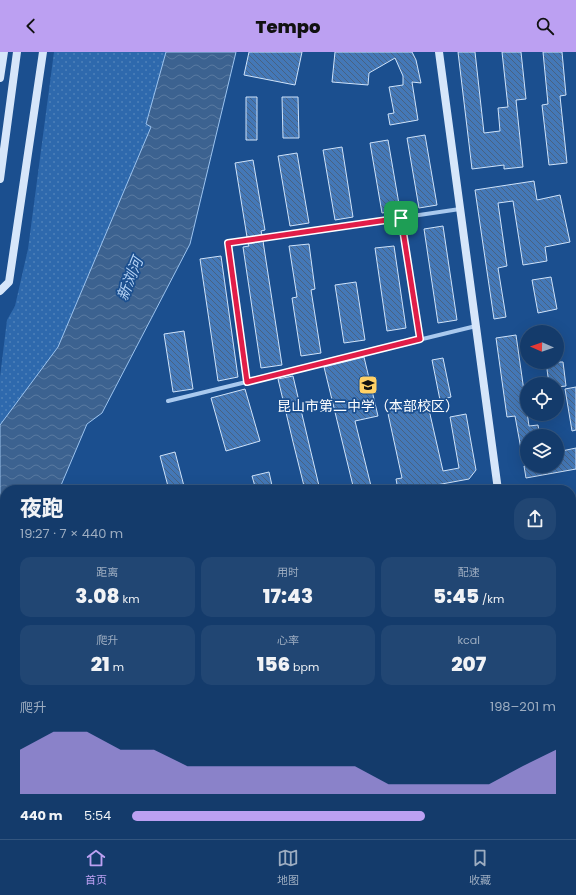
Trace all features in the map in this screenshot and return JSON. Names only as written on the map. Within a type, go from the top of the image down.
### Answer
[{"type":"street","points":[[1,74],[4,52]]},
{"type":"street","points":[[0,179],[18,52]]},
{"type":"street","points":[[0,291],[9,282],[43,52]]},
{"type":"street","points":[[439,52],[497,485]]},
{"type":"street","points":[[247,382],[228,243],[460,209]]},
{"type":"street","points":[[401,218],[420,339]]},
{"type":"street","points":[[168,401],[476,326]]},
{"type":"shaded area","points":[[54,52],[166,52],[146,124],[151,127],[58,347],[0,425],[0,377],[7,320],[15,306],[28,249]]},
{"type":"water","name":"新浏河","points":[[166,52],[236,52],[190,244],[102,413],[87,424],[61,485],[0,485],[0,425],[58,347],[151,127],[146,124]]},
{"type":"building","points":[[249,52],[302,52],[295,85],[244,75]]},
{"type":"building","points":[[335,52],[412,52],[416,60],[421,83],[412,82],[418,120],[390,125],[388,114],[394,113],[389,87],[403,85],[403,76],[395,58],[369,73],[368,85],[332,82]]},
{"type":"building","points":[[458,52],[475,52],[484,133],[500,131],[498,108],[508,107],[502,52],[521,52],[526,99],[516,100],[523,167],[504,169],[504,165],[472,169]]},
{"type":"building","points":[[543,52],[562,52],[566,95],[560,96],[567,163],[549,165],[542,105],[548,104]]},
{"type":"building","points":[[246,97],[257,97],[257,140],[246,140]]},
{"type":"building","points":[[282,97],[298,97],[299,138],[283,138]]},
{"type":"building","points":[[425,135],[437,205],[419,208],[407,138]]},
{"type":"building","points":[[388,140],[400,210],[382,213],[370,143]]},
{"type":"building","points":[[342,147],[353,217],[335,220],[323,150]]},
{"type":"building","points":[[297,153],[309,223],[290,226],[278,156]]},
{"type":"building","points":[[253,160],[265,230],[261,231],[262,235],[247,237],[235,163]]},
{"type":"building","points":[[534,181],[537,200],[560,195],[570,242],[545,247],[547,261],[523,265],[513,201],[498,203],[507,266],[498,268],[506,317],[494,319],[475,190]]},
{"type":"building","points":[[443,226],[457,320],[438,323],[424,229]]},
{"type":"building","points":[[263,241],[282,365],[261,368],[243,247],[249,246],[248,244]]},
{"type":"building","points":[[309,244],[315,289],[311,290],[321,353],[301,356],[292,298],[297,297],[289,246]]},
{"type":"building","points":[[394,246],[406,328],[387,331],[375,248]]},
{"type":"building","points":[[221,256],[238,377],[218,381],[200,259]]},
{"type":"building","points":[[551,277],[557,309],[538,313],[532,280]]},
{"type":"building","points":[[356,282],[365,340],[344,343],[335,285]]},
{"type":"building","points":[[184,331],[193,389],[173,392],[164,334]]},
{"type":"building","points":[[516,335],[522,377],[520,377],[520,421],[528,421],[529,426],[538,425],[539,429],[520,429],[520,444],[515,416],[507,417],[496,338]]},
{"type":"building","points":[[364,357],[378,416],[355,421],[371,485],[353,485],[324,367]]},
{"type":"building","points":[[443,358],[451,397],[440,400],[432,360]]},
{"type":"building","points":[[547,369],[564,369],[566,386],[564,386],[564,377],[548,377]]},
{"type":"building","points":[[293,376],[319,485],[304,485],[278,379]]},
{"type":"building","points":[[576,387],[576,430],[572,431],[565,389]]},
{"type":"building","points":[[245,389],[260,441],[226,451],[211,398]]},
{"type":"building","points":[[427,401],[443,471],[459,468],[450,417],[466,414],[476,470],[469,479],[436,485],[397,485],[396,479],[402,478],[387,409]]},
{"type":"building","points":[[576,448],[576,469],[564,471],[564,451]]},
{"type":"building","points":[[175,452],[184,485],[168,485],[160,456]]},
{"type":"building","points":[[269,472],[272,485],[255,485],[252,476]]},
{"type":"building","points":[[525,473],[554,473],[526,478]]},
{"type":"place","name":"昆山市第二中学（本部校区）","points":[[368,385]]},
{"type":"route","points":[[401,218],[420,339],[247,382],[228,243],[401,218]]}]
